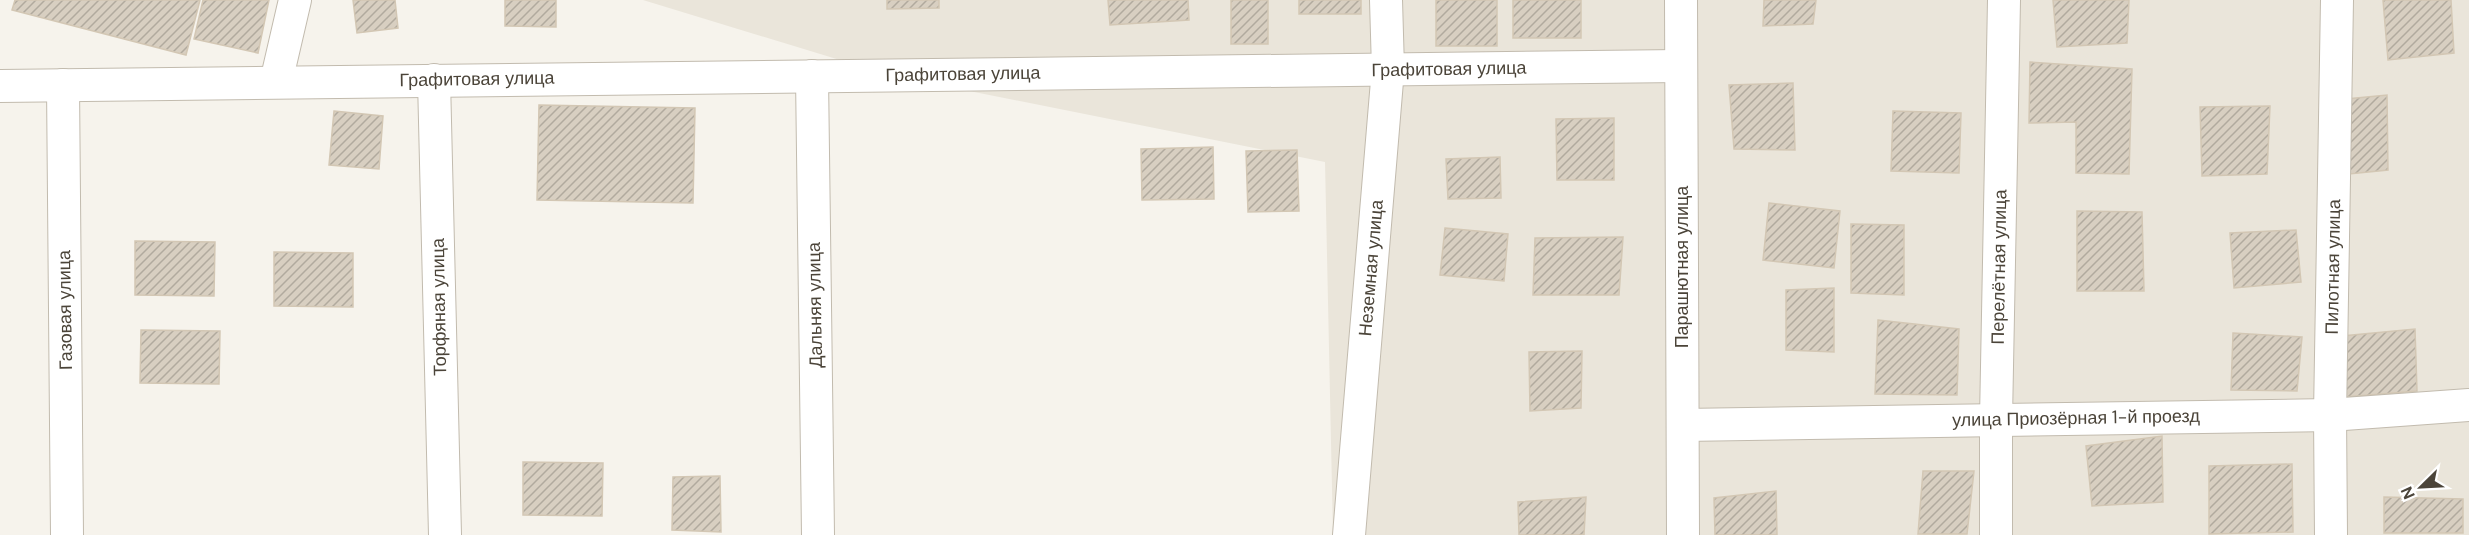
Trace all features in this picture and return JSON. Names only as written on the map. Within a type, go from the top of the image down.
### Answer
[{"type":"street","points":[[276,82],[295,0]]},
{"type":"street","name":"Неземная улица","points":[[1349,535],[1388,69],[1386,0]]},
{"type":"street","name":"Парашютная улица","points":[[1681,0],[1683,535]]},
{"type":"street","name":"Перелётная улица","points":[[1996,535],[2004,0]]},
{"type":"street","name":"Пилотная улица","points":[[2331,535],[2330,415],[2337,0]]},
{"type":"street","name":"Графитовая улица","points":[[63,85],[1680,66]]},
{"type":"street","name":"Дальняя улица","points":[[812,75],[818,535]]},
{"type":"street","name":"Торфяная улица","points":[[434,80],[445,535]]},
{"type":"street","points":[[0,86],[63,85]]},
{"type":"street","name":"Газовая улица","points":[[63,85],[67,535]]},
{"type":"street","name":"улица Приозёрная 1-й проезд","points":[[1683,425],[2330,415],[2469,405]]},
{"type":"shaded area","points":[[643,0],[2469,0],[2469,535],[1333,535],[1325,162],[889,75]]},
{"type":"building","points":[[15,0],[200,0],[186,55],[12,10]]},
{"type":"building","points":[[203,0],[269,0],[258,53],[194,39]]},
{"type":"building","points":[[353,0],[395,0],[398,28],[357,33]]},
{"type":"building","points":[[505,0],[556,0],[556,27],[505,26]]},
{"type":"building","points":[[887,0],[939,0],[939,8],[887,9]]},
{"type":"building","points":[[1108,0],[1188,0],[1189,20],[1110,25]]},
{"type":"building","points":[[1231,0],[1268,0],[1268,44],[1231,44]]},
{"type":"building","points":[[1299,0],[1361,0],[1361,14],[1299,14]]},
{"type":"building","points":[[1436,0],[1497,0],[1497,46],[1436,46]]},
{"type":"building","points":[[1513,0],[1581,0],[1581,38],[1513,38]]},
{"type":"building","points":[[1764,0],[1816,0],[1813,24],[1763,26]]},
{"type":"building","points":[[2053,0],[2129,0],[2127,43],[2057,47]]},
{"type":"building","points":[[2383,0],[2451,0],[2454,53],[2388,60]]},
{"type":"building","points":[[2030,62],[2132,69],[2129,174],[2076,173],[2076,122],[2029,123]]},
{"type":"building","points":[[1793,83],[1795,150],[1734,149],[1729,85]]},
{"type":"building","points":[[2387,95],[2388,170],[2349,174],[2346,99]]},
{"type":"building","points":[[539,105],[695,108],[693,203],[537,200]]},
{"type":"building","points":[[2270,106],[2267,174],[2202,176],[2200,107]]},
{"type":"building","points":[[334,111],[383,116],[379,169],[329,165]]},
{"type":"building","points":[[1893,111],[1961,113],[1959,173],[1891,171]]},
{"type":"building","points":[[1614,118],[1614,180],[1557,180],[1556,119]]},
{"type":"building","points":[[1213,147],[1214,199],[1142,200],[1141,149]]},
{"type":"building","points":[[1297,150],[1299,211],[1248,212],[1246,151]]},
{"type":"building","points":[[1500,157],[1501,198],[1448,199],[1446,159]]},
{"type":"building","points":[[1769,203],[1840,211],[1834,268],[1763,260]]},
{"type":"building","points":[[2077,211],[2142,212],[2144,291],[2077,291]]},
{"type":"building","points":[[1851,224],[1904,225],[1904,295],[1851,293]]},
{"type":"building","points":[[1445,228],[1508,234],[1504,281],[1440,275]]},
{"type":"building","points":[[2296,230],[2301,282],[2234,288],[2230,233]]},
{"type":"building","points":[[1623,237],[1619,295],[1533,295],[1535,238]]},
{"type":"building","points":[[135,241],[215,242],[214,296],[135,295]]},
{"type":"building","points":[[274,252],[353,253],[353,307],[274,306]]},
{"type":"building","points":[[1834,288],[1834,352],[1786,350],[1786,290]]},
{"type":"building","points":[[1878,320],[1959,329],[1957,395],[1875,394]]},
{"type":"building","points":[[2415,329],[2417,391],[2345,397],[2342,336]]},
{"type":"building","points":[[141,330],[220,331],[219,384],[140,383]]},
{"type":"building","points":[[2233,333],[2302,337],[2297,391],[2231,390]]},
{"type":"building","points":[[1582,351],[1581,408],[1530,411],[1529,352]]},
{"type":"building","points":[[2162,436],[2163,502],[2092,506],[2086,446]]},
{"type":"building","points":[[523,462],[603,463],[602,516],[523,515]]},
{"type":"building","points":[[2292,464],[2293,532],[2209,534],[2209,466]]},
{"type":"building","points":[[1923,471],[1974,471],[1967,534],[1918,534]]},
{"type":"building","points":[[720,476],[721,532],[672,530],[673,477]]},
{"type":"building","points":[[1776,491],[1777,535],[1715,535],[1714,498]]},
{"type":"building","points":[[1586,497],[1584,535],[1519,535],[1518,502]]},
{"type":"building","points":[[2384,497],[2463,499],[2463,533],[2384,533]]}]
